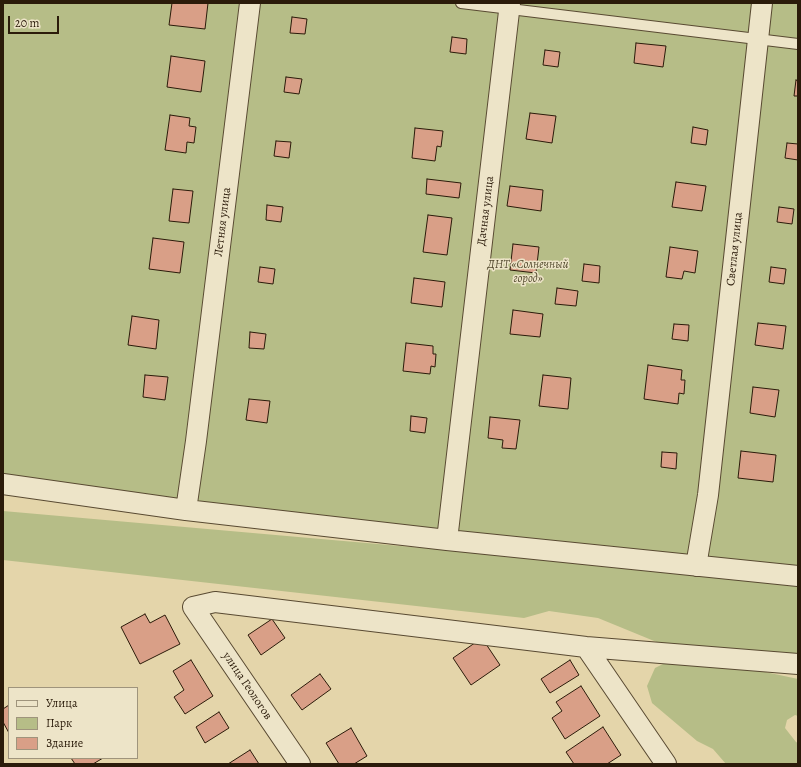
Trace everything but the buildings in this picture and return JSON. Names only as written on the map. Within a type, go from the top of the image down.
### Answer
[{"type":"street","name":"Летняя улица","points":[[186,510],[196,441],[250,3]]},
{"type":"street","name":"Светлая улица","points":[[696,566],[708,495],[762,3]]},
{"type":"street","name":"Дачная улица","points":[[447,540],[510,6]]},
{"type":"street","points":[[3,484],[186,510],[447,540],[798,576]]},
{"type":"street","name":"улица Геологов","points":[[300,764],[193,607],[215,602],[586,647]]},
{"type":"street","points":[[586,647],[798,664]]},
{"type":"street","points":[[586,647],[666,764]]},
{"type":"lane","points":[[461,3],[510,6],[758,40],[798,44]]},
{"type":"green space","name":"ДНТ «Солнечный город»","points":[[3,3],[798,3],[798,571],[3,485]]},
{"type":"green space","points":[[3,511],[798,581],[798,655],[659,643],[598,618],[549,611],[524,618],[3,560]]},
{"type":"green space","points":[[663,664],[728,664],[798,679],[798,716],[795,715],[787,720],[785,728],[798,743],[798,764],[726,764],[713,749],[697,741],[652,703],[647,686],[655,668]]}]
